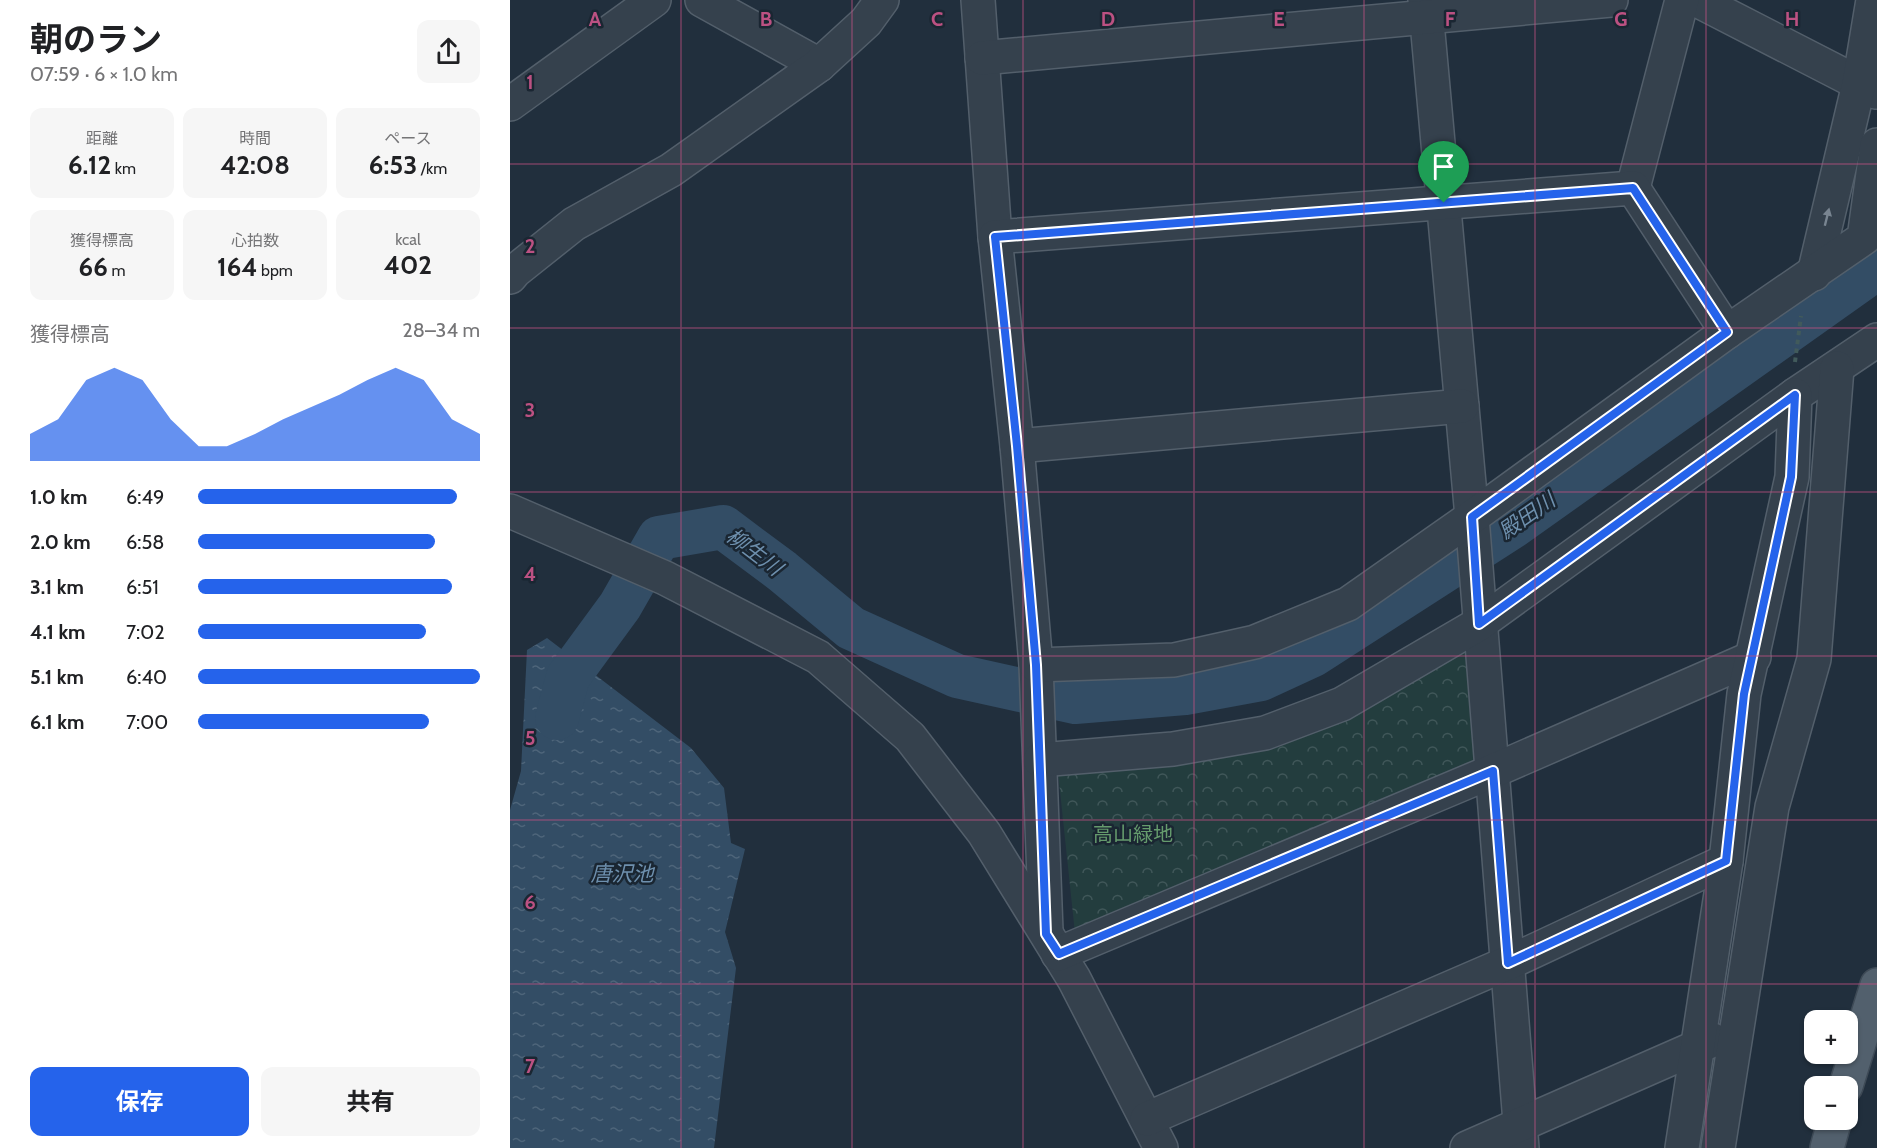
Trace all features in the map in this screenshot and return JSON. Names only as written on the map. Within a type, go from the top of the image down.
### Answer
[{"type":"main road","points":[[1849,1076],[1877,986]]},
{"type":"main road","points":[[1827,1148],[1832,1130]]},
{"type":"street","points":[[510,104],[654,0]]},
{"type":"street","points":[[702,0],[819,65]]},
{"type":"street","points":[[510,277],[574,224],[671,170],[819,65],[866,22],[882,0]]},
{"type":"street","points":[[978,0],[995,237],[1017,446],[1036,674],[1052,944]]},
{"type":"street","points":[[982,58],[1426,8],[1611,0]]},
{"type":"street","points":[[1682,0],[1633,188],[1727,332]]},
{"type":"street","points":[[1696,0],[1868,88]]},
{"type":"street","points":[[1814,274],[1868,88],[1873,0]]},
{"type":"street","points":[[1426,8],[1473,528],[1521,1136]]},
{"type":"street","points":[[1036,674],[1174,660],[1256,642],[1348,604],[1473,528],[1727,332],[1864,238],[1877,145]]},
{"type":"street","points":[[995,237],[1633,188]]},
{"type":"street","points":[[1040,760],[1173,749],[1265,733],[1342,704],[1479,618],[1795,380],[1837,368],[1877,340]]},
{"type":"street","points":[[1718,1148],[1772,807],[1814,659],[1837,368]]},
{"type":"street","points":[[1682,1148],[1726,861],[1744,694],[1754,657],[1791,477],[1795,380]]},
{"type":"street","points":[[1017,446],[1462,406]]},
{"type":"street","points":[[510,511],[665,578],[818,657],[910,737],[984,833],[1074,979],[1161,1148]]},
{"type":"street","points":[[1052,944],[1493,771],[1754,657]]},
{"type":"street","points":[[1147,1119],[1508,963],[1726,861]]},
{"type":"street","points":[[1467,1148],[1521,1136],[1698,1046],[1737,1030]]},
{"type":"path","points":[[1795,380],[1802,305]]},
{"type":"green space","name":"高山緑地","points":[[1470,641],[1481,762],[1075,933],[1058,772],[1170,762]]},
{"type":"water","name":"唐沢池","points":[[547,638],[691,748],[724,788],[731,843],[745,849],[725,932],[736,968],[714,1148],[510,1148],[510,810],[521,771],[527,650]]},
{"type":"waterway","name":"殿田川","points":[[557,718],[568,677],[620,606],[659,538],[723,527],[782,571],[851,628],[957,676],[1075,702],[1185,693],[1261,679],[1313,655],[1512,527],[1877,268]]},
{"type":"route","points":[[1633,188],[1727,332],[1472,517],[1479,624],[1795,395],[1791,477],[1754,657],[1744,694],[1726,861],[1508,963],[1493,771],[1059,954],[1046,934],[1036,665],[1017,446],[995,237],[1444,203],[1633,188]]},
{"type":"water label","name":"柳生川","points":[[754,552]]}]
